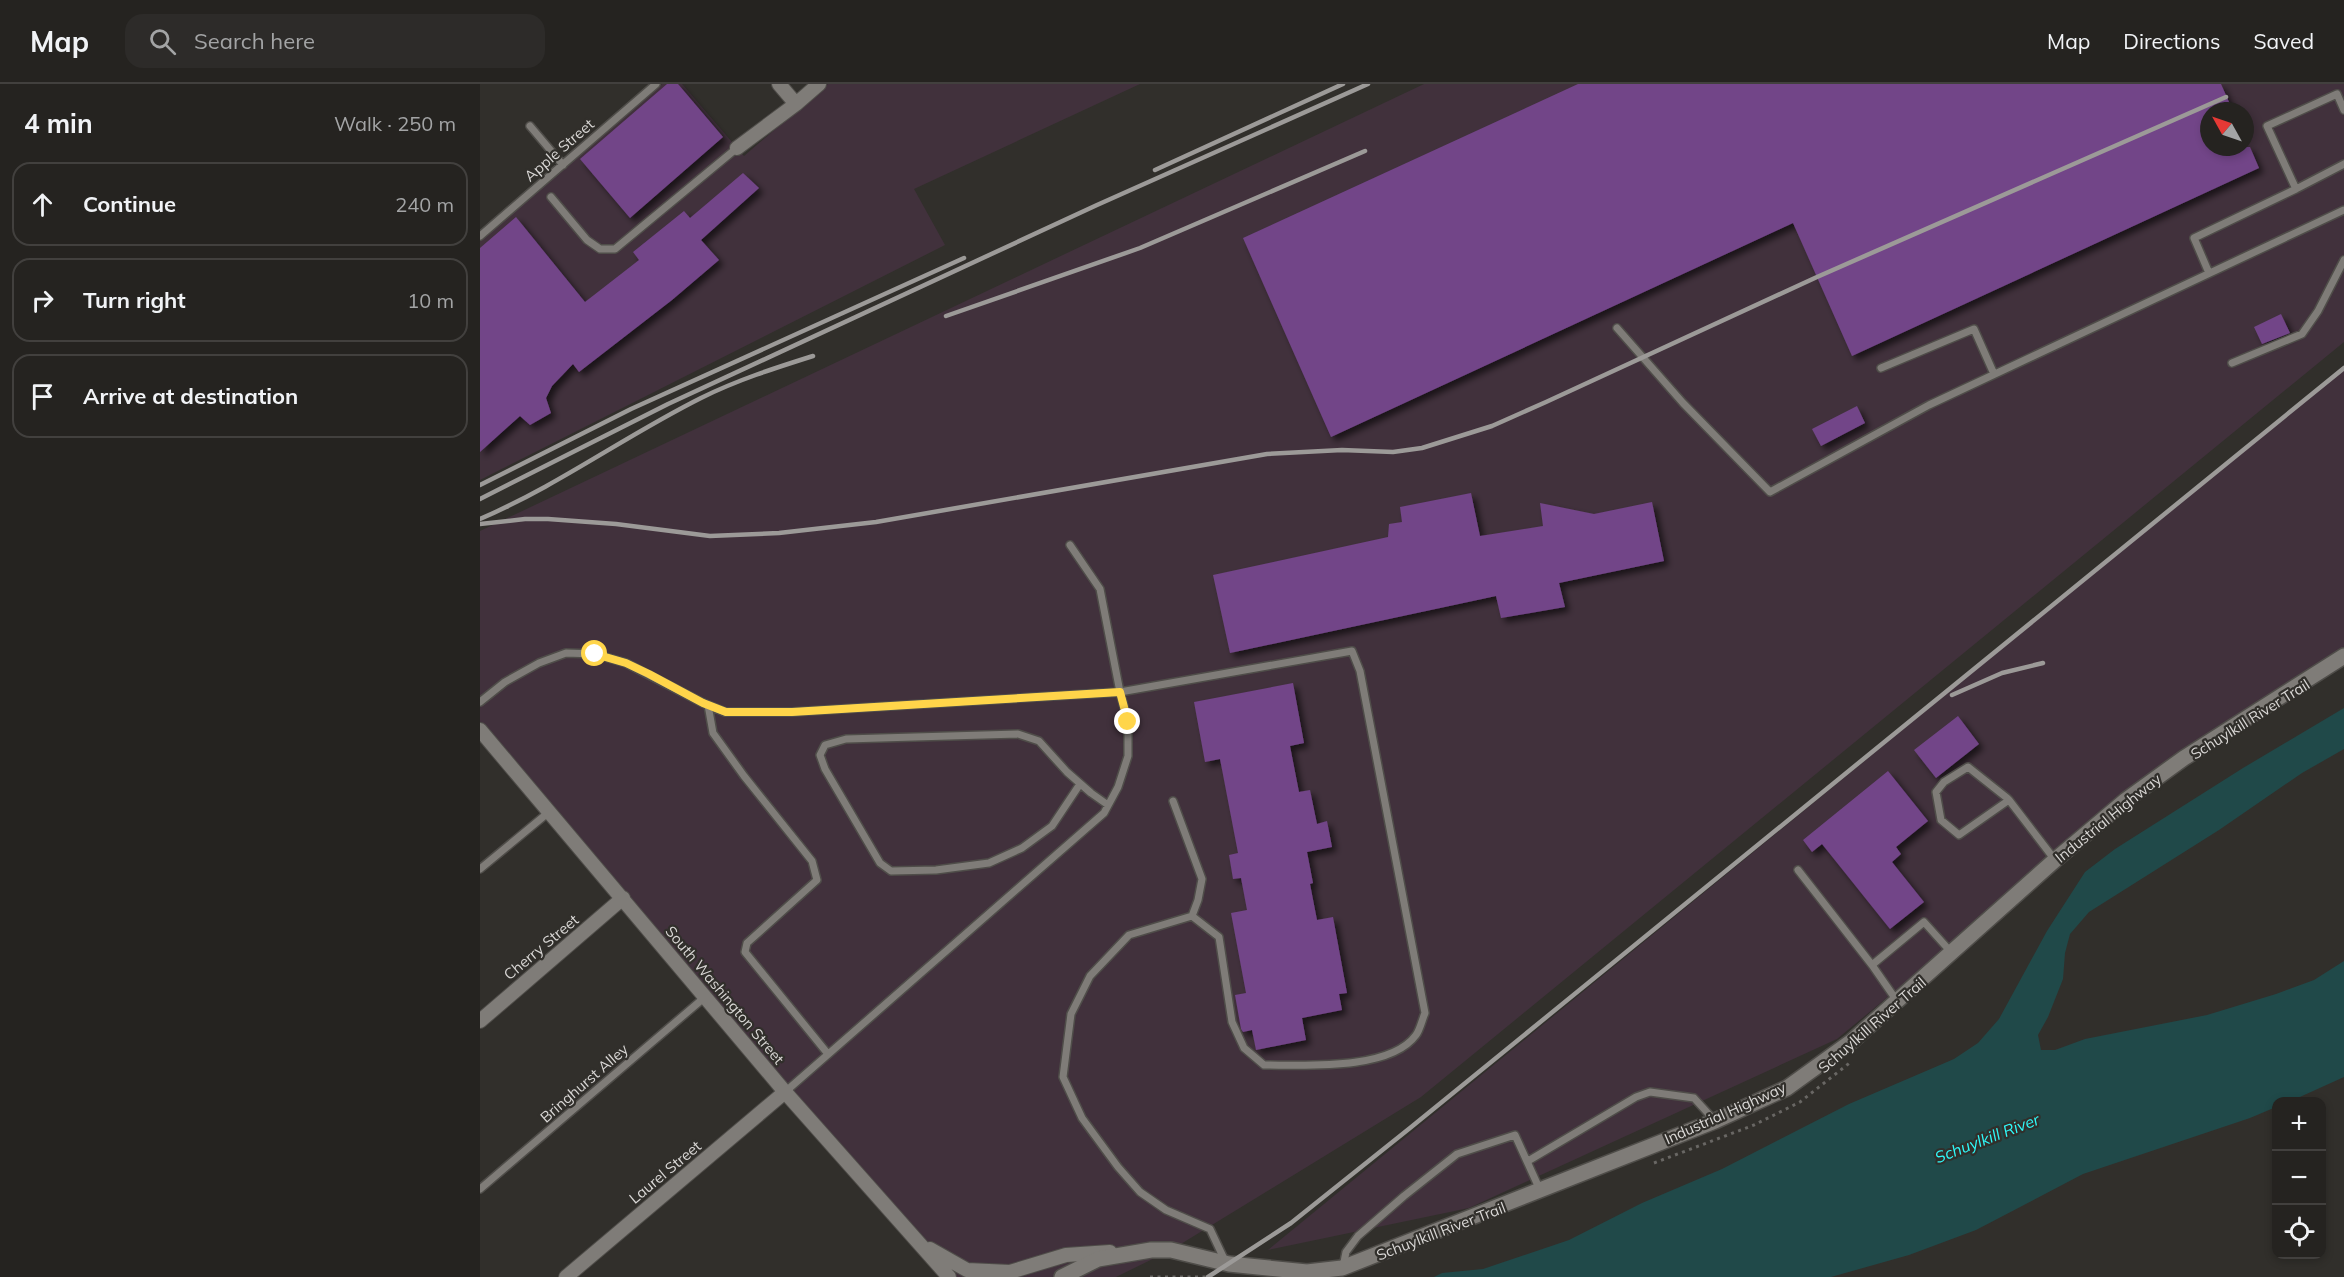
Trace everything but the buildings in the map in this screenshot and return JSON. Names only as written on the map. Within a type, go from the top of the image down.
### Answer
[{"type":"street","points":[[779,84],[796,104]]},
{"type":"street","points":[[737,148],[819,84]]},
{"type":"street","name":"Industrial Highway","points":[[1062,1277],[1098,1259],[1151,1250],[1171,1250],[1226,1264],[1307,1272],[1343,1267],[1714,1121],[1787,1088],[1852,1041],[2055,860],[2126,800],[2184,758],[2344,656]]},
{"type":"street","name":"South Washington Street","points":[[480,730],[785,1092],[949,1277]]},
{"type":"street","name":"Cherry Street","points":[[480,1021],[623,898]]},
{"type":"street","name":"Laurel Street","points":[[566,1277],[785,1092]]},
{"type":"street","points":[[923,1245],[967,1270],[1010,1272],[1066,1255],[1151,1250]]},
{"type":"street","points":[[923,1245],[938,1277]]},
{"type":"lane","name":"Apple Street","points":[[480,236],[656,84]]},
{"type":"lane","points":[[2296,189],[2267,126],[2337,94],[2344,110]]},
{"type":"lane","points":[[530,126],[563,165]]},
{"type":"lane","points":[[551,197],[587,240],[600,249],[615,249],[737,148]]},
{"type":"lane","points":[[2209,273],[2194,237],[2344,165]]},
{"type":"lane","points":[[1617,328],[1683,403],[1770,492],[1929,405],[2344,210]]},
{"type":"lane","points":[[2232,363],[2302,334],[2318,311],[2344,260]]},
{"type":"lane","points":[[1881,368],[1974,329],[1994,374]]},
{"type":"lane","points":[[785,1092],[1104,813],[1118,787],[1128,756],[1128,722],[1100,589],[1070,545]]},
{"type":"lane","points":[[480,702],[505,682],[539,663],[566,653],[595,654],[626,663],[726,712],[792,712],[1120,692],[1352,651],[1360,670],[1425,1013],[1416,1035],[1394,1052],[1347,1064],[1264,1065],[1244,1048],[1232,1022],[1220,937],[1192,916]]},
{"type":"lane","points":[[708,705],[713,733],[812,861],[817,880],[747,943],[746,952],[828,1054]]},
{"type":"lane","points":[[1080,784],[1052,826],[1022,848],[989,863],[936,870],[891,871],[880,863],[825,769],[820,756],[825,745],[846,739],[1017,734],[1039,741],[1080,784],[1108,805]]},
{"type":"lane","points":[[2009,800],[1959,835],[1941,820],[1936,792],[1944,782],[1968,767],[2009,800],[2055,860]]},
{"type":"lane","points":[[1173,801],[1202,879],[1192,916]]},
{"type":"lane","points":[[480,869],[549,812]]},
{"type":"lane","points":[[1798,870],[1897,1001]]},
{"type":"lane","points":[[1192,916],[1129,935],[1090,976],[1071,1014],[1063,1077],[1082,1118],[1118,1167],[1140,1192],[1166,1210],[1210,1229],[1226,1264]]},
{"type":"lane","points":[[1872,965],[1924,922],[1951,952]]},
{"type":"lane","name":"Bringhurst Alley","points":[[480,1189],[705,997]]},
{"type":"lane","points":[[1528,1161],[1636,1097],[1650,1092],[1694,1098],[1714,1121]]},
{"type":"lane","points":[[1343,1267],[1346,1252],[1358,1236],[1457,1154],[1515,1135],[1540,1190]]},
{"type":"path","name":"Schuylkill River Trail","points":[[1644,1167],[1754,1125],[1800,1102],[1855,1059]]},
{"type":"path","points":[[1150,1277],[1185,1275],[1212,1277]]},
{"type":"shaded area","points":[[662,84],[682,84],[744,156],[828,84],[1140,84],[914,189],[945,245],[480,480],[480,240]]},
{"type":"shaded area","points":[[1424,84],[2344,84],[2344,342],[1421,1097],[1171,1250],[1116,1277],[948,1277],[480,734],[480,531]]},
{"type":"shaded area","points":[[2344,368],[2344,656],[2126,800],[1837,1039],[1469,1208],[1268,1250]]},
{"type":"water","name":"Schuylkill River","points":[[2344,708],[2344,749],[2302,773],[2219,830],[2089,912],[2070,934],[2065,953],[2063,979],[2038,1035],[2041,1050],[2055,1050],[2085,1039],[2207,1015],[2314,980],[2344,961],[2344,1077],[2300,1097],[2272,1097],[2272,1109],[2250,1118],[2083,1174],[1976,1230],[1909,1255],[1831,1277],[1434,1277],[1442,1273],[1483,1269],[1569,1240],[1642,1203],[1722,1169],[1849,1104],[1954,1059],[1978,1043],[1999,1019],[2047,931],[2085,872],[2115,849],[2243,768]]},
{"type":"railway","points":[[1155,170],[1343,84]]},
{"type":"railway","points":[[480,499],[668,404],[1097,205],[1368,84]]},
{"type":"railway","points":[[480,524],[548,519],[616,524],[710,536],[779,533],[876,522],[1267,454],[1342,450],[1393,452],[1422,448],[1492,426],[1817,277],[2226,97]]},
{"type":"railway","points":[[946,316],[1140,248],[1365,151]]},
{"type":"railway","points":[[480,485],[631,409],[964,258]]},
{"type":"railway","points":[[480,519],[565,476],[701,398],[742,380],[813,356]]},
{"type":"railway","points":[[1208,1277],[1291,1223],[1410,1128],[2344,368]]},
{"type":"railway","points":[[1952,695],[2002,673],[2043,663]]},
{"type":"route","points":[[595,654],[626,663],[703,703],[726,712],[792,712],[1120,692],[1128,722]]}]
